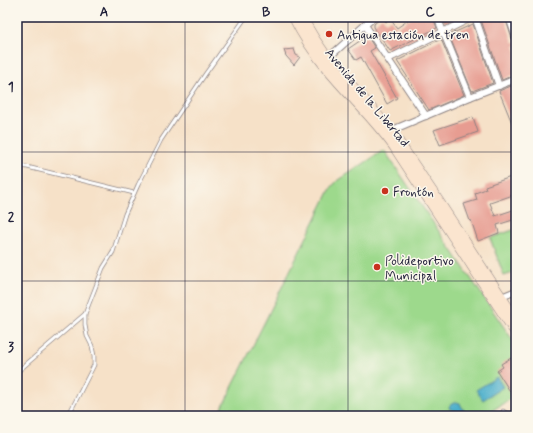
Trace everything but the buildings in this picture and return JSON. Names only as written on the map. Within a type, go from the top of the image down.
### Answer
[{"type":"main road","name":"Avenida de la Libertad","points":[[293,17],[308,45],[327,69],[388,132]]},
{"type":"main road","points":[[302,17],[328,58],[388,132],[435,195],[498,299],[516,334]]},
{"type":"main road","points":[[498,299],[516,319]]},
{"type":"street","points":[[328,58],[374,17]]},
{"type":"street","points":[[437,17],[470,97]]},
{"type":"street","points":[[388,59],[443,31],[461,20],[474,17],[499,86]]},
{"type":"street","points":[[509,17],[516,38]]},
{"type":"street","points":[[365,25],[426,116]]},
{"type":"street","points":[[388,132],[516,79]]},
{"type":"street","points":[[498,299],[516,291]]},
{"type":"lane","points":[[68,416],[94,365],[92,346],[84,326],[85,314],[104,268],[113,252],[125,214],[134,193],[161,140],[246,17]]},
{"type":"lane","points":[[17,166],[27,167],[134,193]]},
{"type":"lane","points":[[17,372],[85,314]]},
{"type":"lane","points":[[503,411],[511,416]]},
{"type":"green space","name":"Polideportivo Municipal","points":[[384,150],[516,345],[516,395],[484,416],[227,416],[220,412],[331,188],[336,182]]},
{"type":"green space","points":[[516,229],[516,272],[504,276],[490,238]]},
{"type":"water","points":[[497,377],[503,387],[483,400],[476,390]]},
{"type":"water","points":[[456,402],[460,403],[465,412],[464,415],[461,415],[449,408],[450,405]]},
{"type":"place","name":"Antigua estación de tren","points":[[329,34]]},
{"type":"place","name":"Frontón","points":[[385,191]]},
{"type":"place","name":"Polideportivo Municipal","points":[[377,267]]}]
